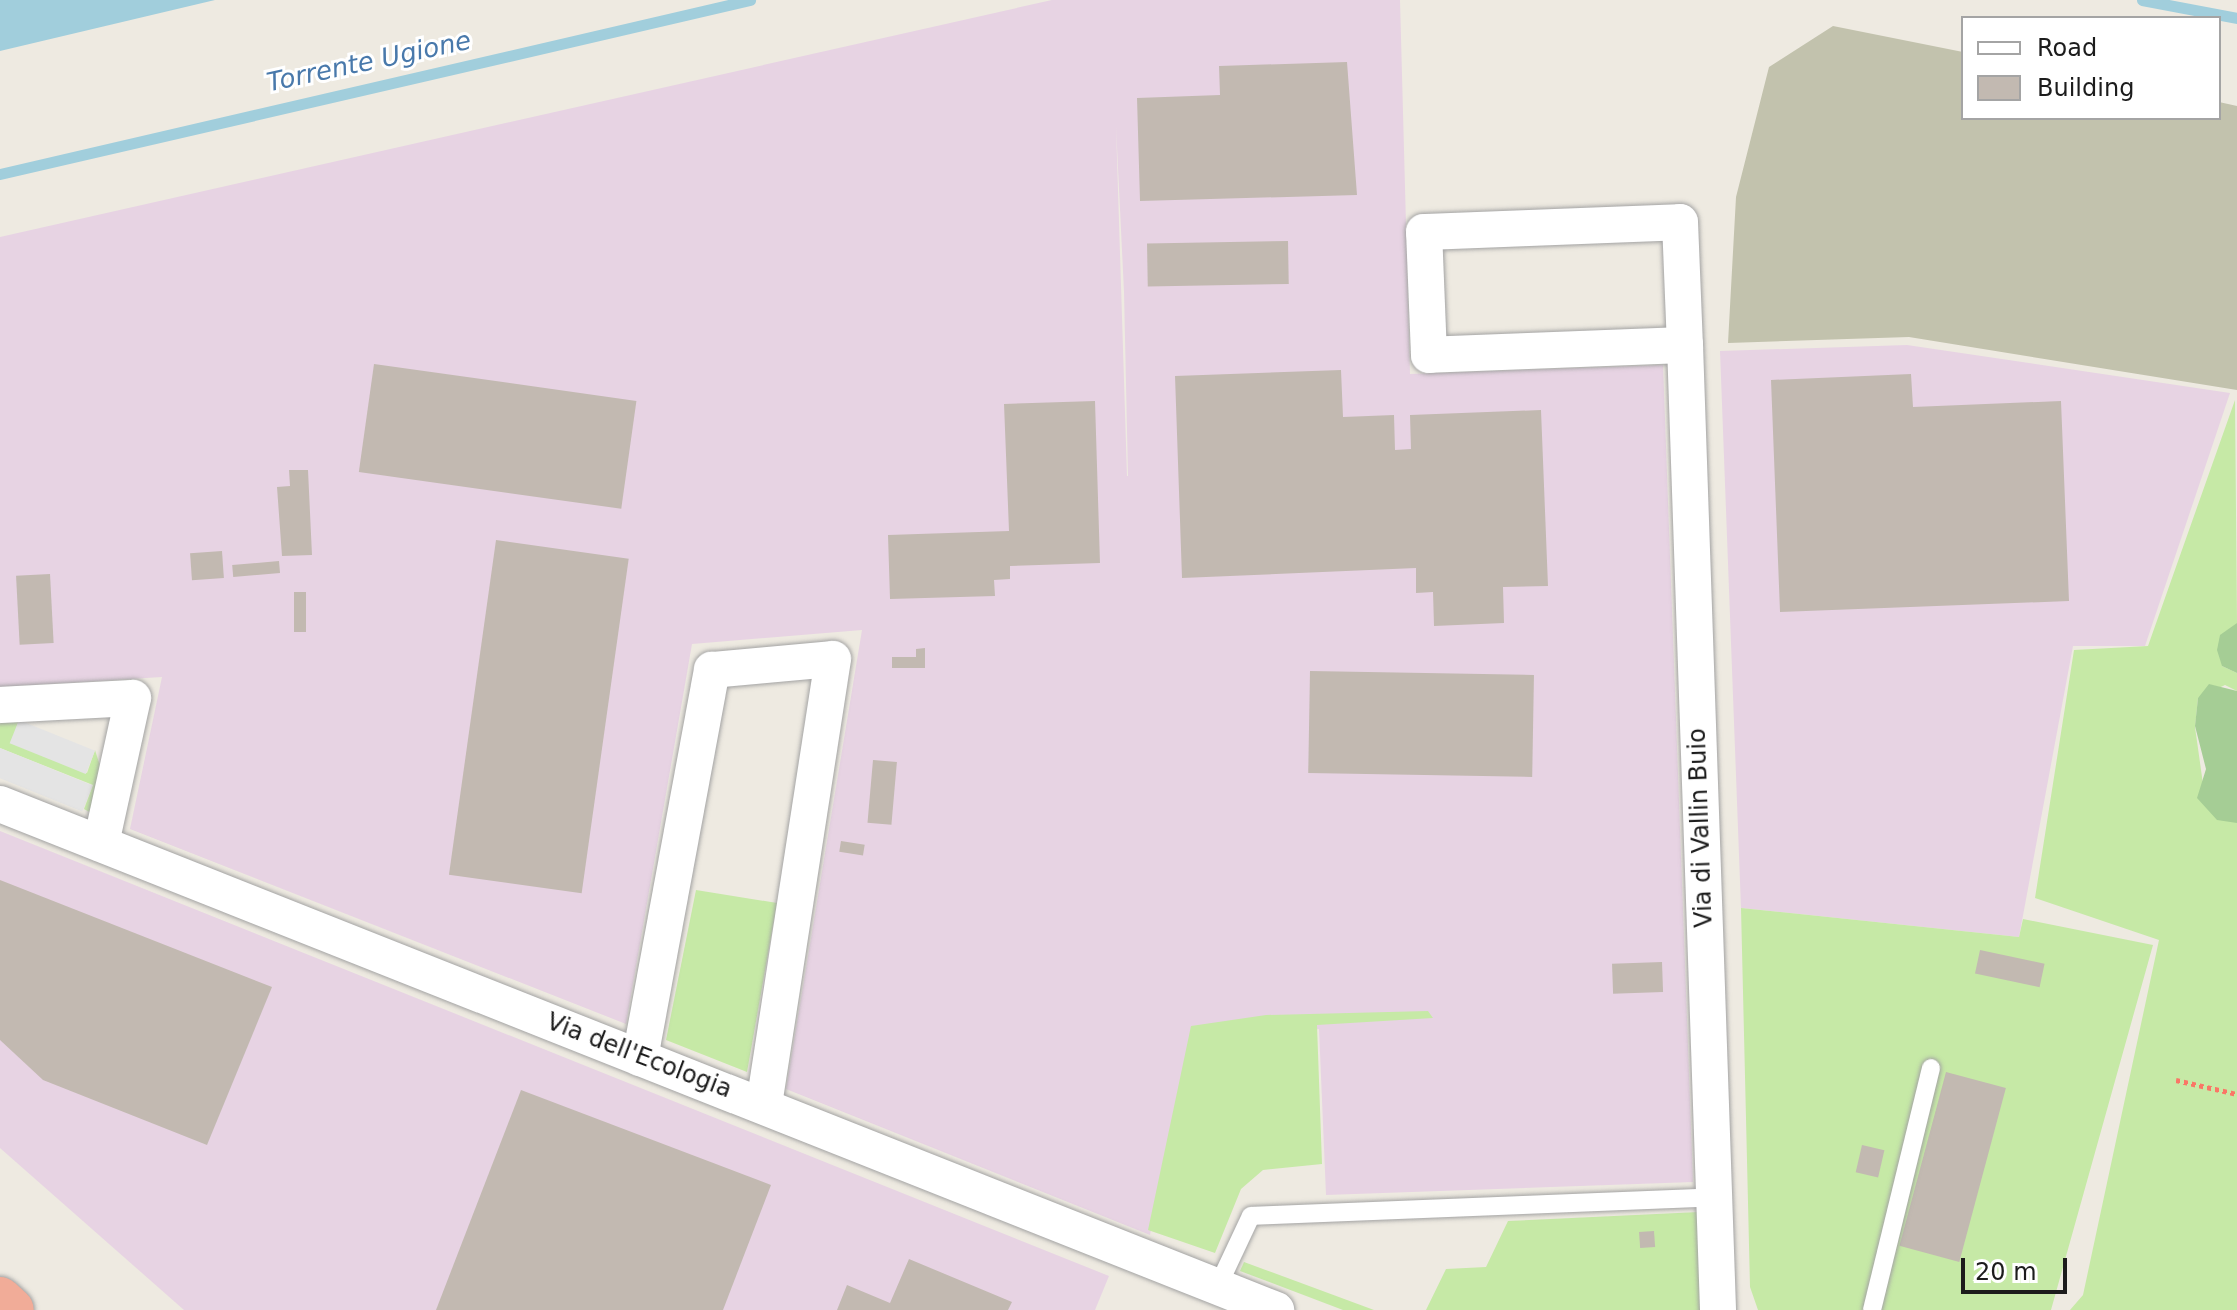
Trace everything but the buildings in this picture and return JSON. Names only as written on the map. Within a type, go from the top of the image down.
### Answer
[{"type":"highway","points":[[0,1299],[12,1310]]},
{"type":"street","name":"Via di Vallin Buio","points":[[1685,345],[1429,355],[1424,232],[1680,222],[1685,345],[1718,1310]]},
{"type":"street","points":[[640,1058],[712,670],[833,659],[764,1104]]},
{"type":"street","points":[[0,705],[133,698],[101,844]]},
{"type":"street","name":"Via dell'Ecologia","points":[[0,804],[640,1058],[764,1104],[1276,1310]]},
{"type":"lane","points":[[1872,1310],[1931,1068]]},
{"type":"lane","points":[[1218,1286],[1251,1216],[1714,1197]]},
{"type":"path","points":[[2176,1080],[2237,1094]]},
{"type":"shaded area","points":[[1052,0],[1400,0],[1410,374],[1663,365],[1693,1182],[1326,1195],[1319,1029],[1191,1033],[1150,1235],[786,1089],[862,630],[692,644],[626,1024],[130,829],[162,677],[0,687],[0,237]],"holes":[[[1116,126],[1124,292],[1128,476]]]},
{"type":"shaded area","points":[[1833,26],[1961,52],[1961,120],[2221,120],[2221,102],[2237,106],[2237,390],[1909,337],[1728,343],[1736,197],[1769,67]]},
{"type":"shaded area","points":[[1907,345],[2230,393],[2145,646],[2073,646],[2019,937],[1741,908],[1720,351]]},
{"type":"shaded area","points":[[19,720],[95,751],[86,774],[10,743]]},
{"type":"shaded area","points":[[0,748],[93,785],[82,811],[0,778]]},
{"type":"shaded area","points":[[0,831],[1109,1276],[1095,1310],[184,1310],[0,1148]]},
{"type":"green space","points":[[2235,400],[2237,623],[2222,666],[2237,673],[2237,691],[2225,685],[2198,698],[2195,727],[2203,784],[2237,823],[2237,1310],[2070,1310],[2083,1295],[2159,940],[2035,898],[2074,650],[2148,646]]},
{"type":"green space","points":[[2237,623],[2237,673],[2222,666],[2217,650],[2220,635]]},
{"type":"green space","points":[[2209,684],[2237,691],[2237,823],[2217,820],[2197,798],[2206,769],[2195,726],[2198,698]]},
{"type":"green space","points":[[19,720],[11,743],[87,773],[95,750],[102,772],[93,814],[84,809],[93,785],[0,748],[0,721]]},
{"type":"green space","points":[[696,890],[777,903],[747,1072],[666,1040]]},
{"type":"green space","points":[[1741,908],[2019,937],[2023,919],[2153,945],[2051,1310],[1758,1310],[1750,1287]]},
{"type":"green space","points":[[1428,1011],[1433,1018],[1317,1025],[1322,1164],[1263,1170],[1241,1189],[1215,1253],[1148,1230],[1191,1026],[1266,1015]]},
{"type":"green space","points":[[1699,1212],[1701,1310],[1426,1310],[1446,1269],[1486,1267],[1508,1221]]},
{"type":"green space","points":[[1244,1262],[1374,1310],[1343,1310],[1240,1271]]},
{"type":"water","points":[[0,0],[215,0],[0,51]]},
{"type":"waterway","name":"Torrente Ugione","points":[[0,174],[750,0]]},
{"type":"waterway","name":"Torrente Ugione","points":[[2142,0],[2237,18]]}]
